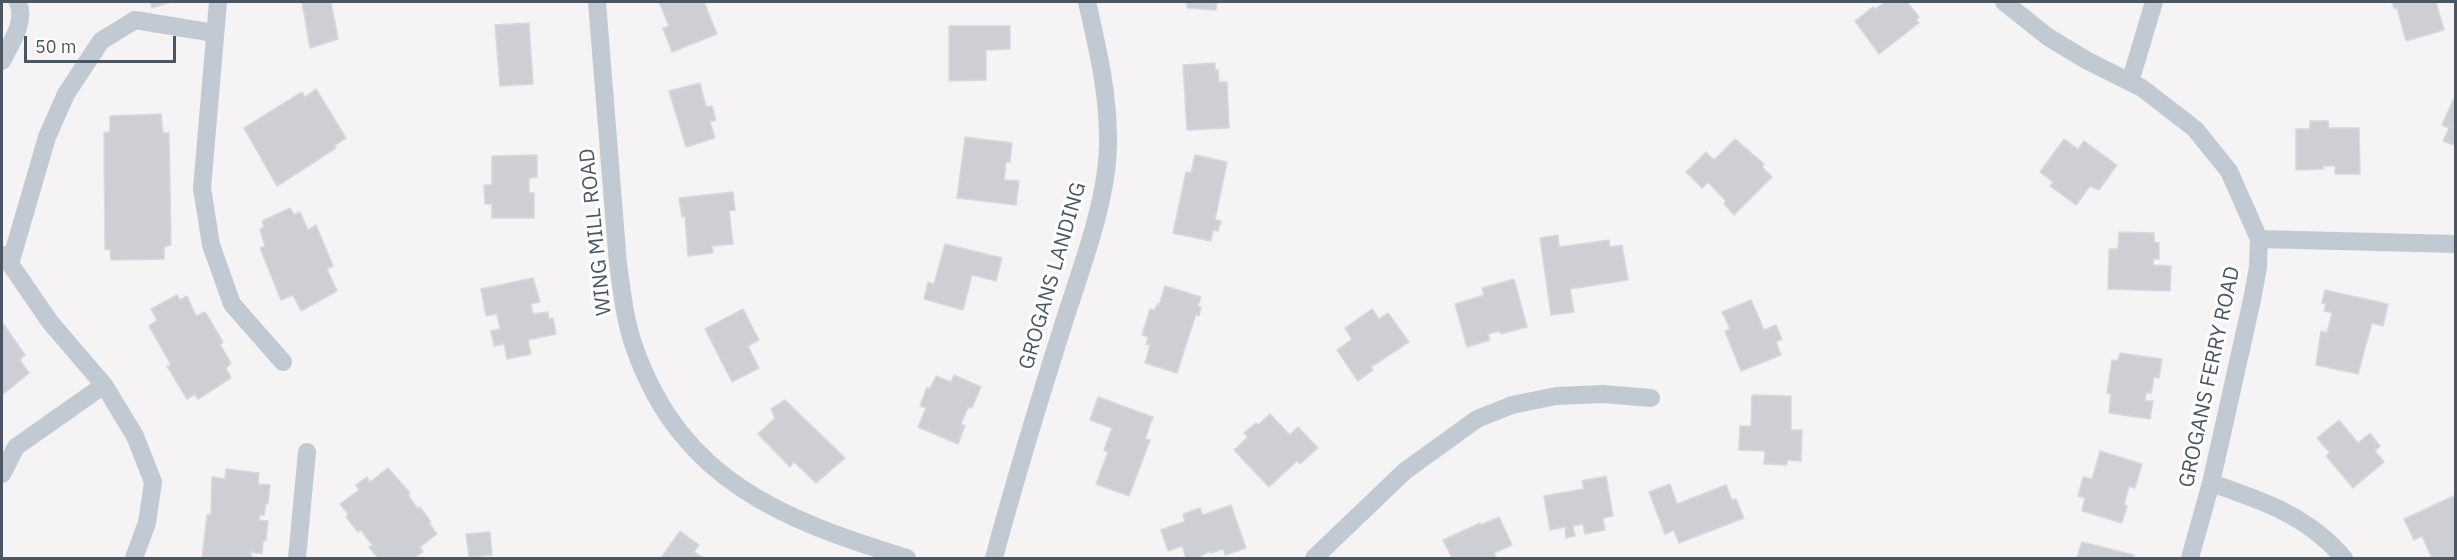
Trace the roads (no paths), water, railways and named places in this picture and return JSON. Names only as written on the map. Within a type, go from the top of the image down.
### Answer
[{"type":"street","points":[[2,61],[15,35],[22,12],[18,2]]},
{"type":"street","points":[[218,2],[202,188],[212,245],[232,304],[283,362]]},
{"type":"street","name":"WING MILL ROAD","points":[[597,2],[621,283],[634,347],[651,387],[676,428],[708,464],[742,490],[787,516],[857,543],[907,558]]},
{"type":"street","name":"GROGANS LANDING","points":[[994,558],[1017,467],[1085,255],[1106,172],[1107,105],[1102,68],[1086,2]]},
{"type":"street","name":"GROGANS FERRY ROAD","points":[[2004,2],[2048,37],[2086,60],[2142,88],[2195,129],[2229,171],[2259,239],[2253,300],[2211,483],[2190,558]]},
{"type":"street","points":[[2130,82],[2154,2]]},
{"type":"street","points":[[134,558],[147,523],[153,482],[135,435],[104,385],[50,322],[6,258],[46,137],[66,94],[101,41],[135,20],[214,33]]},
{"type":"street","points":[[2259,239],[2456,244]]},
{"type":"street","points":[[2,474],[16,447],[104,385]]},
{"type":"street","points":[[1314,558],[1405,471],[1477,419],[1512,405],[1556,396],[1604,394],[1651,398]]},
{"type":"street","points":[[297,558],[307,452]]},
{"type":"street","points":[[2211,483],[2268,503],[2298,518],[2330,542],[2344,558]]}]
